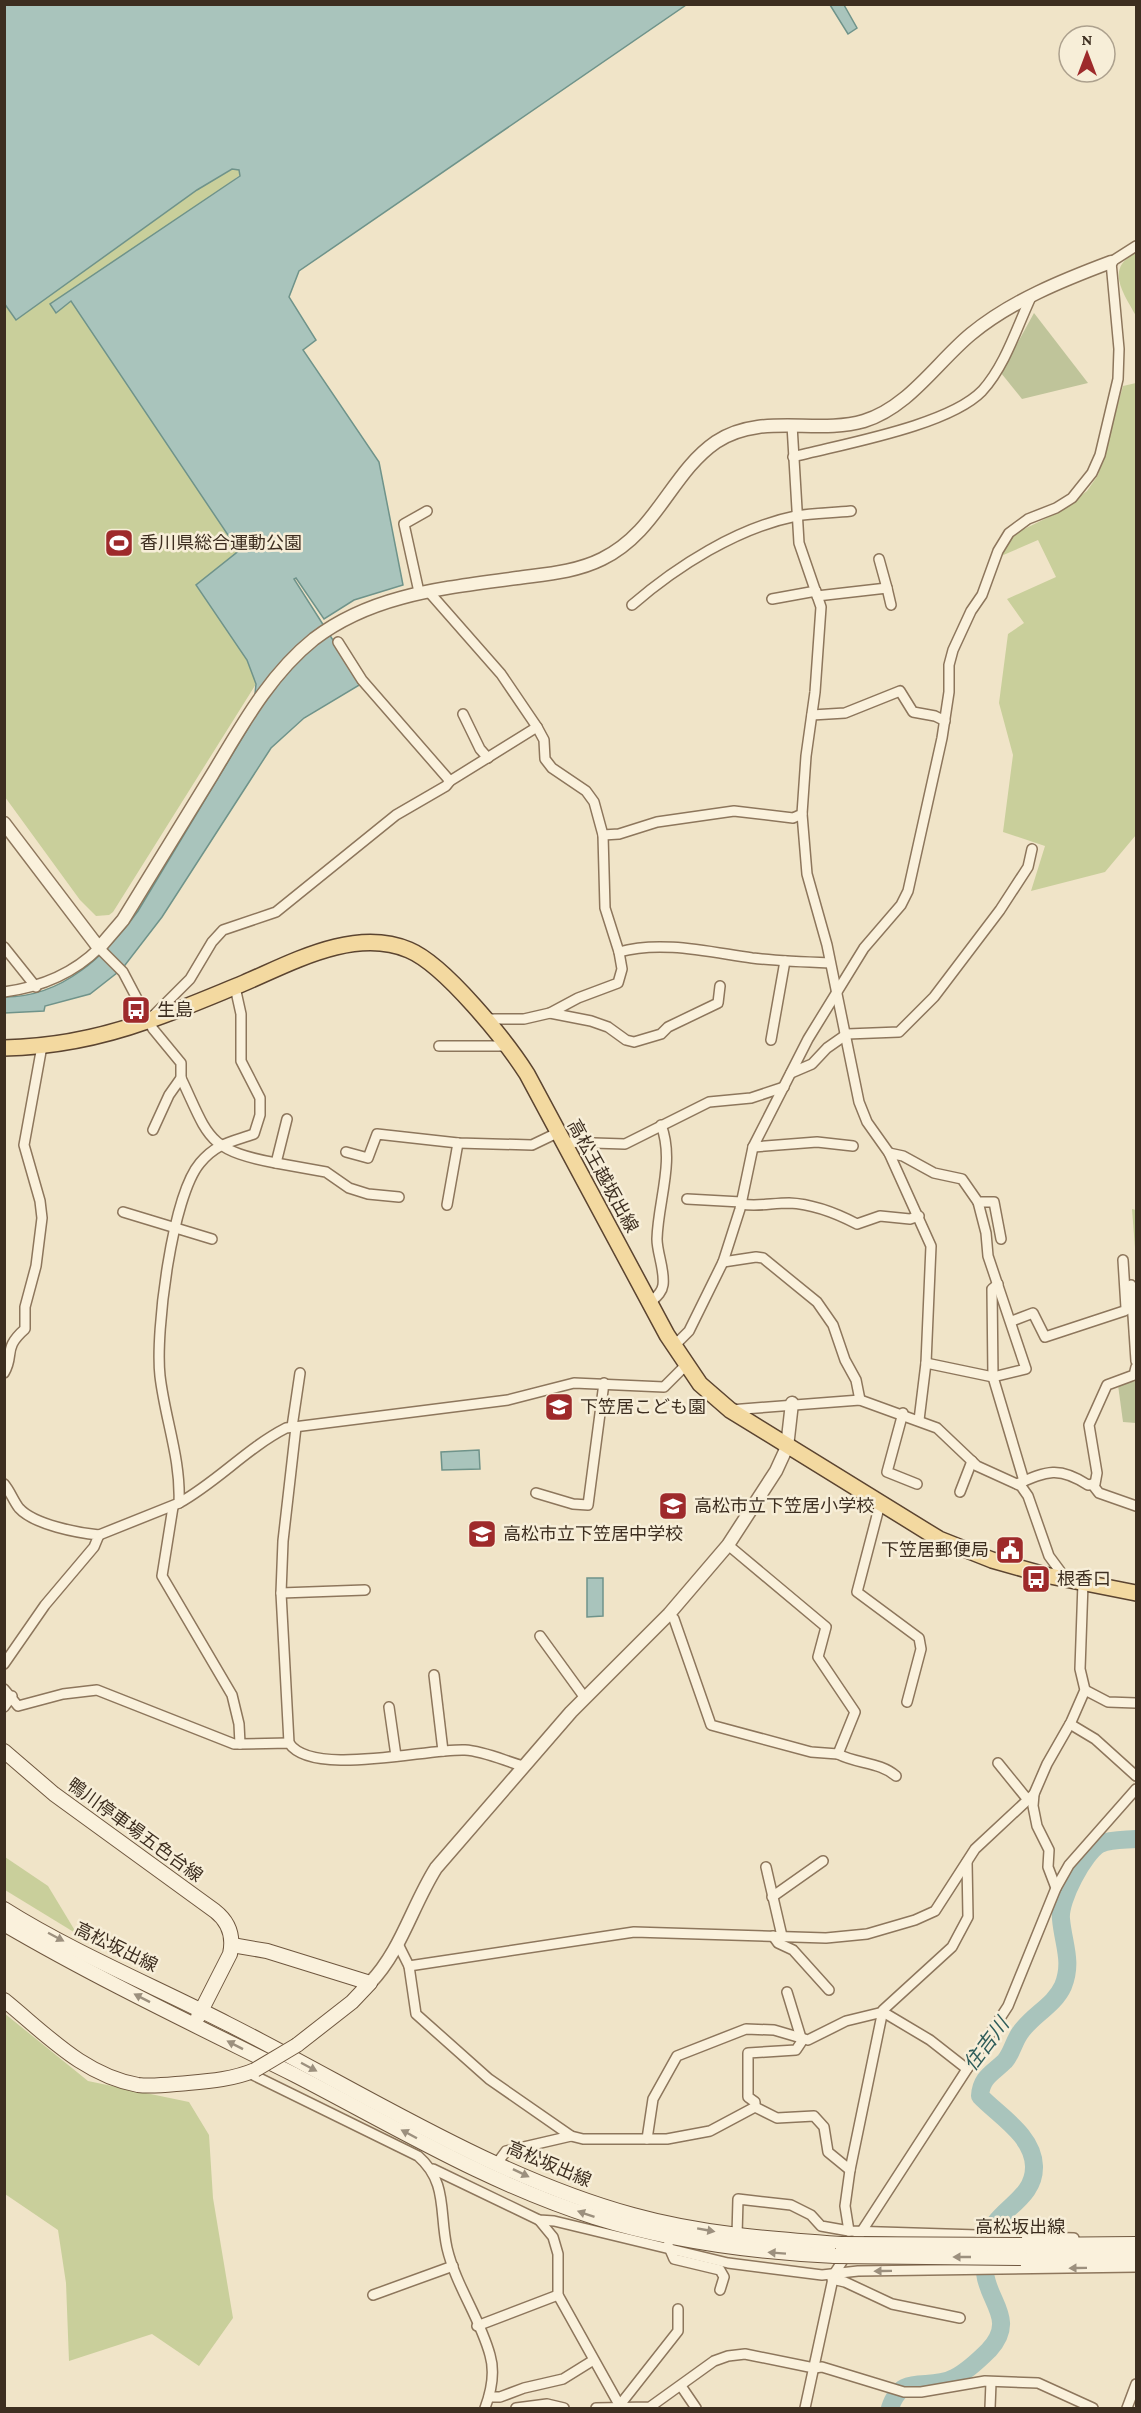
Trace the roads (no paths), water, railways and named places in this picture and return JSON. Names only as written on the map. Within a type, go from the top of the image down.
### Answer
[{"type":"main road","name":"高松王越坂出線","points":[[4,1048],[42,1046],[85,1038],[148,1021],[316,953],[346,946],[390,945],[409,950],[428,961],[509,1046],[527,1074],[674,1346],[700,1384],[730,1410],[939,1539],[992,1560],[1083,1583],[1137,1593]]},
{"type":"main road","name":"鴨川停車場五色台線","points":[[4,1751],[54,1794],[219,1914],[228,1925],[232,1945]]},
{"type":"main road","name":"高松坂出線","points":[[4,1909],[445,2139],[544,2184],[633,2215],[737,2235],[838,2250]]},
{"type":"main road","name":"高松坂出線","points":[[4,1924],[194,2025],[439,2150],[538,2197],[667,2243],[763,2252],[1022,2251],[1137,2258]]},
{"type":"main road","points":[[4,2000],[68,2054],[115,2079],[141,2085],[175,2084],[214,2081],[252,2071],[297,2045],[352,2002],[370,1983],[259,1949],[232,1945],[194,2025]]},
{"type":"main road","name":"高松坂出線","points":[[1022,2251],[1137,2244]]},
{"type":"street","points":[[4,992],[36,987],[83,964],[101,949],[123,920],[242,726],[284,667],[314,639],[355,613],[419,593],[566,572],[605,558],[640,532],[693,465],[716,443],[759,427],[843,424],[864,421],[882,413],[913,390],[970,335],[1013,306],[1111,262],[1137,246]]},
{"type":"street","points":[[674,1346],[689,1331],[723,1262],[741,1203],[753,1147],[808,1039],[864,948],[900,905],[908,891],[945,721],[949,692],[949,665],[953,650],[971,611],[982,595],[998,551],[1009,533],[1028,519],[1056,508],[1072,498],[1092,473],[1100,455],[1118,373],[1119,349],[1111,262]]},
{"type":"street","points":[[793,457],[940,418],[967,403],[982,390],[994,374],[1031,297]]},
{"type":"street","points":[[792,425],[799,543],[821,607],[802,814],[807,874],[847,1034],[859,1102],[867,1122],[889,1153],[928,1235],[933,1263],[926,1363],[919,1419]]},
{"type":"street","points":[[427,511],[404,524],[419,593],[501,674],[544,740],[545,759],[552,768],[586,791],[594,802],[603,835],[605,908],[619,951],[622,969],[618,983],[578,998],[550,1013],[524,1019],[484,1019]]},
{"type":"street","points":[[632,605],[697,557],[747,531],[797,516],[850,511]]},
{"type":"street","points":[[879,559],[891,605]]},
{"type":"street","points":[[772,599],[887,588]]},
{"type":"street","points":[[338,642],[362,680],[450,781]]},
{"type":"street","points":[[812,715],[845,712],[900,691],[913,712],[935,716],[945,721]]},
{"type":"street","points":[[463,714],[480,749],[488,758]]},
{"type":"street","points":[[148,1021],[190,979],[212,942],[224,930],[276,912],[396,815],[446,786],[450,781],[537,727]]},
{"type":"street","points":[[603,835],[619,834],[657,822],[734,811],[793,818],[802,814]]},
{"type":"street","points":[[4,823],[101,949],[123,972],[148,1021],[181,1063],[181,1078],[200,1120],[218,1145],[240,1156],[326,1172],[349,1188],[368,1194],[399,1197]]},
{"type":"street","points":[[791,1073],[812,1064],[827,1048],[847,1034],[899,1032],[904,1028],[910,1018],[934,997],[1000,910],[1028,867],[1032,849]]},
{"type":"street","points":[[4,947],[36,987]]},
{"type":"street","points":[[619,951],[632,948],[690,949],[785,961],[830,963]]},
{"type":"street","points":[[771,1040],[785,961]]},
{"type":"street","points":[[550,1013],[608,1026],[626,1040],[634,1042],[661,1034],[668,1026],[718,1003],[720,986]]},
{"type":"street","points":[[235,987],[241,1014],[241,1061],[260,1098],[261,1108],[255,1134],[218,1145],[192,1174],[177,1227],[163,1292],[159,1373],[177,1461],[176,1505],[162,1576],[232,1695],[239,1724],[240,1744]]},
{"type":"street","points":[[4,1373],[9,1365],[7,1356],[11,1344],[25,1329],[25,1307],[36,1266],[42,1218],[40,1201],[24,1145],[42,1046]]},
{"type":"street","points":[[439,1046],[509,1046]]},
{"type":"street","points":[[153,1130],[169,1095],[181,1078]]},
{"type":"street","points":[[346,1152],[368,1158],[377,1134],[458,1143],[532,1145],[560,1138],[625,1144],[709,1102],[751,1098],[784,1087]]},
{"type":"street","points":[[276,1163],[287,1119]]},
{"type":"street","points":[[650,1303],[658,1295],[663,1284],[657,1238],[663,1198],[666,1139],[661,1125]]},
{"type":"street","points":[[753,1147],[817,1142],[853,1146]]},
{"type":"street","points":[[447,1205],[458,1143]]},
{"type":"street","points":[[889,1153],[903,1156],[934,1173],[962,1179],[978,1202],[986,1233],[988,1256],[1012,1321],[1026,1369],[993,1377],[926,1363]]},
{"type":"street","points":[[687,1199],[753,1206],[789,1203],[822,1209],[857,1224],[880,1216],[910,1219],[919,1216]]},
{"type":"street","points":[[978,1202],[994,1202],[1001,1239]]},
{"type":"street","points":[[123,1212],[212,1239]]},
{"type":"street","points":[[723,1262],[763,1258],[817,1302],[833,1325],[845,1360],[856,1380],[860,1400]]},
{"type":"street","points":[[1123,1260],[1137,1361]]},
{"type":"street","points":[[998,1284],[992,1289],[993,1377],[1021,1482],[1049,1556],[1066,1579]]},
{"type":"street","points":[[1012,1321],[1033,1313],[1045,1337],[1124,1311],[1129,1307],[1131,1285]]},
{"type":"street","points":[[4,1484],[19,1508],[42,1521],[78,1533],[99,1535],[176,1505],[225,1473],[269,1437],[294,1427],[497,1402],[574,1383],[664,1387],[686,1365]]},
{"type":"street","points":[[1092,1485],[1095,1484],[1097,1473],[1089,1425],[1107,1385],[1134,1376],[1137,1367]]},
{"type":"street","points":[[300,1373],[284,1531],[281,1593],[289,1743],[292,1748],[302,1752],[339,1762],[467,1750],[524,1766]]},
{"type":"street","points":[[536,1493],[573,1504],[588,1504],[604,1383]]},
{"type":"street","points":[[730,1410],[792,1403],[860,1400],[919,1419],[948,1436],[972,1461],[987,1472],[1021,1482],[1051,1472],[1072,1474],[1088,1485],[1092,1485],[1099,1493],[1137,1506]]},
{"type":"street","points":[[370,1983],[384,1968],[398,1944],[419,1895],[436,1868],[585,1698],[669,1614],[728,1545],[776,1471],[788,1447],[792,1403]]},
{"type":"street","points":[[903,1413],[887,1472],[917,1484]]},
{"type":"street","points":[[960,1491],[972,1461]]},
{"type":"street","points":[[880,1504],[857,1592],[919,1638],[921,1649],[907,1702]]},
{"type":"street","points":[[4,1664],[45,1605],[94,1547],[99,1535]]},
{"type":"street","points":[[728,1545],[826,1627],[818,1657],[855,1712],[838,1754]]},
{"type":"street","points":[[409,1965],[634,1932],[826,1938],[867,1934],[915,1920],[935,1911],[975,1849],[1031,1797],[1070,1724],[1085,1690],[1080,1669],[1083,1583]]},
{"type":"street","points":[[281,1593],[365,1590]]},
{"type":"street","points":[[669,1614],[674,1619],[711,1725],[811,1752],[838,1754],[852,1761],[886,1767],[896,1776]]},
{"type":"street","points":[[540,1636],[585,1698]]},
{"type":"street","points":[[434,1675],[443,1751]]},
{"type":"street","points":[[8,1693],[18,1706],[63,1694],[97,1690],[234,1744],[289,1743]]},
{"type":"street","points":[[1085,1690],[1108,1702],[1137,1703]]},
{"type":"street","points":[[4,1707],[8,1693]]},
{"type":"street","points":[[389,1707],[396,1756]]},
{"type":"street","points":[[1070,1724],[1095,1739],[1137,1776]]},
{"type":"street","points":[[998,1763],[1031,1797],[1038,1826],[1049,1850],[1048,1867],[1056,1888]]},
{"type":"street","points":[[805,2409],[833,2276],[854,2232],[967,2069],[1019,1983],[1056,1888],[1080,1850],[1137,1789]]},
{"type":"street","points":[[772,1897],[823,1861]]},
{"type":"street","points":[[854,2232],[845,2206],[850,2170],[883,2012],[890,2002],[952,1947],[968,1917],[967,1862]]},
{"type":"street","points":[[766,1868],[778,1943],[793,1950],[829,1990]]},
{"type":"street","points":[[398,1944],[409,1965],[416,2014],[489,2079],[571,2136],[583,2139],[667,2139],[710,2131],[755,2108]]},
{"type":"street","points":[[755,2108],[755,2102],[748,2097],[748,2053],[796,2050],[802,2040],[787,1992]]},
{"type":"street","points":[[647,2139],[653,2100],[676,2056],[746,2029],[774,2030],[808,2040],[846,2021],[883,2012],[930,2040],[967,2069]]},
{"type":"street","points":[[252,2071],[418,2156],[433,2169],[539,2220],[554,2221],[608,2236],[667,2243],[728,2263],[833,2276],[1137,2267]]},
{"type":"street","points":[[755,2108],[777,2118],[814,2116],[824,2127],[828,2152],[850,2170]]},
{"type":"street","points":[[498,2162],[506,2151],[571,2136]]},
{"type":"street","points":[[433,2169],[438,2184],[447,2248],[490,2355],[492,2372],[485,2409]]},
{"type":"street","points":[[737,2235],[738,2199],[791,2205],[811,2215],[821,2226],[854,2232],[1137,2240]]},
{"type":"street","points":[[539,2220],[553,2237],[558,2254],[558,2295],[592,2361],[620,2407]]},
{"type":"street","points":[[667,2243],[674,2259],[720,2270],[724,2277],[720,2290]]},
{"type":"street","points":[[373,2295],[453,2266]]},
{"type":"street","points":[[833,2276],[892,2304],[960,2318]]},
{"type":"street","points":[[477,2326],[558,2295]]},
{"type":"street","points":[[620,2407],[678,2331],[678,2309]]},
{"type":"street","points":[[596,2409],[650,2407],[714,2361],[728,2355],[745,2354],[814,2368],[822,2367],[904,2392],[991,2382],[1049,2386],[1093,2409]]},
{"type":"street","points":[[489,2397],[500,2397],[524,2388],[563,2379],[592,2361]]},
{"type":"street","points":[[990,2409],[991,2382]]},
{"type":"street","points":[[1127,2409],[1137,2384]]},
{"type":"street","points":[[681,2386],[696,2409]]},
{"type":"street","points":[[516,2409],[523,2405],[547,2404],[564,2409]]},
{"type":"water","points":[[5,5],[686,5],[299,271],[289,297],[316,340],[303,350],[379,462],[403,585],[354,600],[324,619],[296,578],[294,579],[361,684],[304,718],[271,748],[162,917],[122,969],[90,994],[45,1006],[44,1011],[5,1013],[5,997],[46,990],[64,981],[97,958],[138,911],[250,725],[256,684],[247,660],[196,585],[246,545],[244,542],[236,547],[71,301],[56,313],[50,304],[240,176],[239,170],[232,169],[197,190],[16,320],[4,303]]},
{"type":"water","points":[[830,5],[844,5],[857,28],[848,34]]},
{"type":"water","points":[[479,1450],[480,1469],[442,1470],[441,1452]]},
{"type":"water","points":[[587,1578],[603,1578],[603,1616],[587,1617]]},
{"type":"waterway","name":"住吉川","points":[[890,2408],[901,2390],[909,2386],[944,2382],[959,2375],[989,2350],[997,2339],[1001,2329],[1001,2320],[985,2273],[988,2241],[997,2221],[1028,2189],[1034,2166],[1028,2145],[1014,2127],[980,2096],[981,2090],[988,2076],[1005,2061],[1025,2027],[1054,1999],[1063,1986],[1067,1961],[1061,1911],[1068,1889],[1080,1867],[1100,1844],[1113,1840],[1136,1839]]},
{"type":"place","name":"香川県総合運動公園","points":[[119,543]]},
{"type":"place","name":"生島","points":[[136,1010]]},
{"type":"place","name":"下笠居こども園","points":[[559,1407]]},
{"type":"place","name":"高松市立下笠居小学校","points":[[673,1506]]},
{"type":"place","name":"高松市立下笠居中学校","points":[[482,1534]]},
{"type":"place","name":"下笠居郵便局","points":[[1010,1550]]},
{"type":"place","name":"根香口","points":[[1036,1579]]}]
